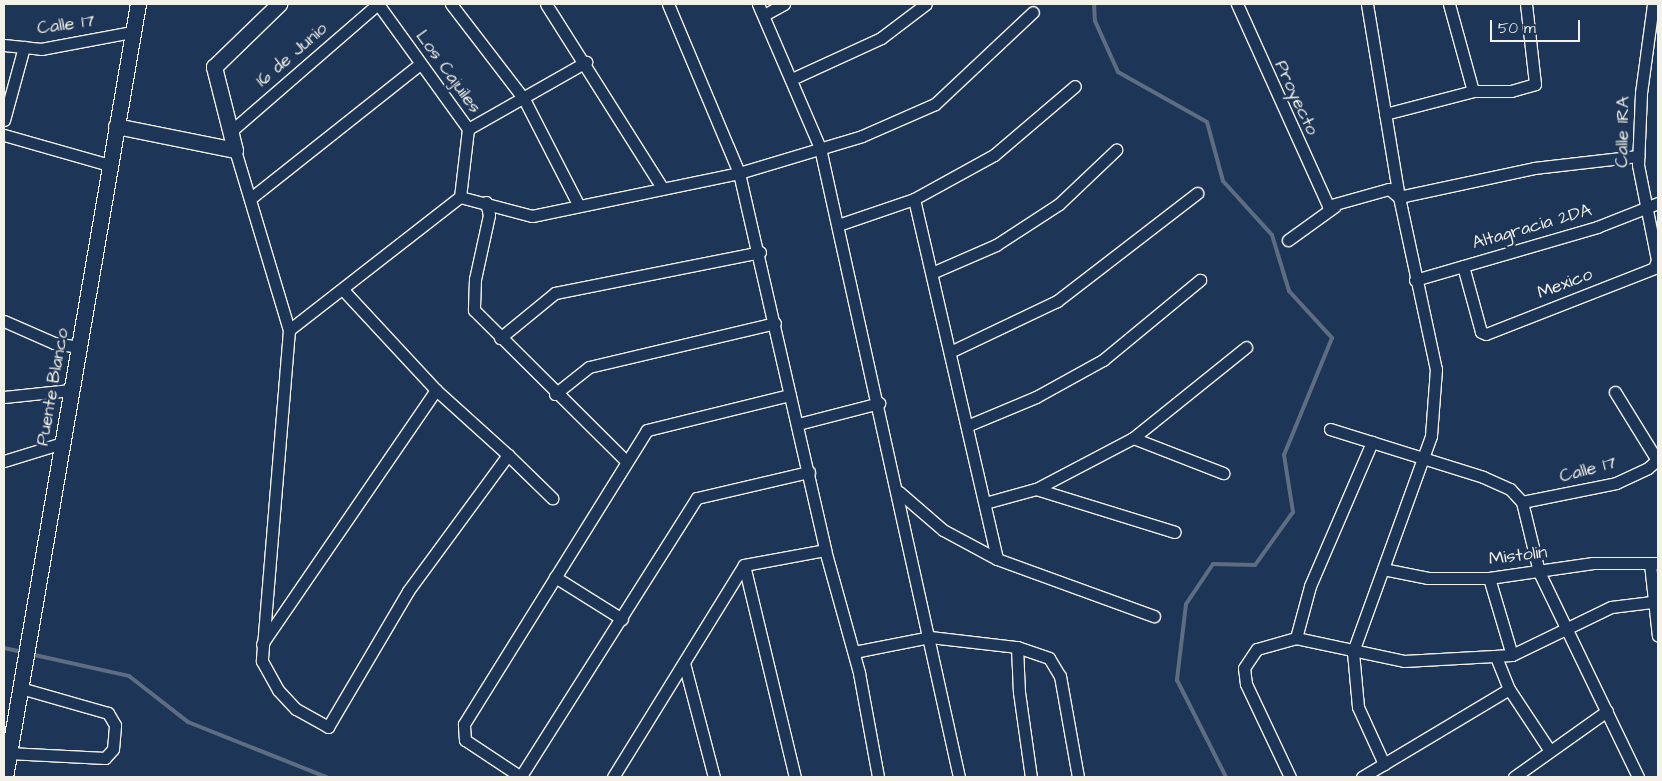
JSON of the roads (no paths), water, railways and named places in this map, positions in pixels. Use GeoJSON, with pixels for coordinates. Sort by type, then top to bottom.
{"type":"FeatureCollection","features":[{"type":"Feature","properties":{"kind":"street","name":"Puente Blanco"},"geometry":{"type":"LineString","coordinates":[[6,777],[7,750],[31,626],[138,4]]}},
{"type":"Feature","properties":{"kind":"street"},"geometry":{"type":"LineString","coordinates":[[279,4],[214,70],[235,150],[251,198],[289,330],[261,645],[262,661],[278,690],[296,710],[328,727],[408,592],[508,455]]}},
{"type":"Feature","properties":{"kind":"street","name":"Los Cajuiles"},"geometry":{"type":"LineString","coordinates":[[378,4],[419,65],[468,130],[460,197]]}},
{"type":"Feature","properties":{"kind":"street","name":"16 de Junio"},"geometry":{"type":"LineString","coordinates":[[230,132],[378,4]]}},
{"type":"Feature","properties":{"kind":"street"},"geometry":{"type":"LineString","coordinates":[[451,4],[524,99],[578,204]]}},
{"type":"Feature","properties":{"kind":"street"},"geometry":{"type":"LineString","coordinates":[[546,4],[586,62],[661,186]]}},
{"type":"Feature","properties":{"kind":"street"},"geometry":{"type":"LineString","coordinates":[[668,4],[739,173],[760,252],[825,550],[854,652],[878,777]]}},
{"type":"Feature","properties":{"kind":"street"},"geometry":{"type":"LineString","coordinates":[[758,4],[794,78],[820,148],[899,492],[960,777]]}},
{"type":"Feature","properties":{"kind":"street"},"geometry":{"type":"LineString","coordinates":[[764,15],[784,4]]}},
{"type":"Feature","properties":{"kind":"street"},"geometry":{"type":"LineString","coordinates":[[794,78],[881,38],[926,4]]}},
{"type":"Feature","properties":{"kind":"street","name":"Proyecto"},"geometry":{"type":"LineString","coordinates":[[1237,4],[1331,207]]}},
{"type":"Feature","properties":{"kind":"street"},"geometry":{"type":"LineString","coordinates":[[1367,4],[1414,280],[1436,368],[1431,436],[1353,652],[1358,708],[1384,764]]}},
{"type":"Feature","properties":{"kind":"street"},"geometry":{"type":"LineString","coordinates":[[1449,4],[1473,90]]}},
{"type":"Feature","properties":{"kind":"street"},"geometry":{"type":"LineString","coordinates":[[1385,114],[1473,90],[1511,91],[1535,84],[1526,4]]}},
{"type":"Feature","properties":{"kind":"street","name":"Calle 1RA"},"geometry":{"type":"LineString","coordinates":[[1654,4],[1653,42],[1638,156],[1645,208],[1657,260]]}},
{"type":"Feature","properties":{"kind":"street"},"geometry":{"type":"LineString","coordinates":[[289,330],[344,291],[460,197],[486,202],[532,216],[661,186],[739,173],[862,136],[935,104],[1033,12]]}},
{"type":"Feature","properties":{"kind":"street","name":"Calle 17"},"geometry":{"type":"LineString","coordinates":[[4,45],[41,49],[132,32]]}},
{"type":"Feature","properties":{"kind":"street"},"geometry":{"type":"LineString","coordinates":[[4,120],[24,47]]}},
{"type":"Feature","properties":{"kind":"street"},"geometry":{"type":"LineString","coordinates":[[468,130],[586,62]]}},
{"type":"Feature","properties":{"kind":"street"},"geometry":{"type":"LineString","coordinates":[[251,198],[419,65]]}},
{"type":"Feature","properties":{"kind":"street"},"geometry":{"type":"LineString","coordinates":[[838,225],[914,199],[994,155],[1075,86]]}},
{"type":"Feature","properties":{"kind":"street"},"geometry":{"type":"LineString","coordinates":[[116,126],[235,150]]}},
{"type":"Feature","properties":{"kind":"street"},"geometry":{"type":"LineString","coordinates":[[4,136],[110,165]]}},
{"type":"Feature","properties":{"kind":"street"},"geometry":{"type":"LineString","coordinates":[[934,272],[996,245],[1059,204],[1116,150]]}},
{"type":"Feature","properties":{"kind":"street"},"geometry":{"type":"LineString","coordinates":[[1399,197],[1534,168],[1638,156]]}},
{"type":"Feature","properties":{"kind":"street"},"geometry":{"type":"LineString","coordinates":[[1288,240],[1331,207],[1389,189],[1399,197]]}},
{"type":"Feature","properties":{"kind":"street"},"geometry":{"type":"LineString","coordinates":[[952,351],[1056,301],[1197,193]]}},
{"type":"Feature","properties":{"kind":"street"},"geometry":{"type":"LineString","coordinates":[[914,199],[934,272],[998,559]]}},
{"type":"Feature","properties":{"kind":"street"},"geometry":{"type":"LineString","coordinates":[[486,202],[489,215],[475,279],[474,310],[555,394],[626,461]]}},
{"type":"Feature","properties":{"kind":"street","name":"Altagracia 2DA"},"geometry":{"type":"LineString","coordinates":[[1414,280],[1658,203]]}},
{"type":"Feature","properties":{"kind":"street"},"geometry":{"type":"LineString","coordinates":[[500,338],[555,293],[760,252]]}},
{"type":"Feature","properties":{"kind":"street","name":"Mexico"},"geometry":{"type":"LineString","coordinates":[[1463,266],[1481,332],[1654,268],[1657,260]]}},
{"type":"Feature","properties":{"kind":"street"},"geometry":{"type":"LineString","coordinates":[[969,426],[1036,397],[1103,360],[1200,280]]}},
{"type":"Feature","properties":{"kind":"street"},"geometry":{"type":"LineString","coordinates":[[344,291],[436,390],[552,498]]}},
{"type":"Feature","properties":{"kind":"street"},"geometry":{"type":"LineString","coordinates":[[4,321],[54,343],[78,347]]}},
{"type":"Feature","properties":{"kind":"street"},"geometry":{"type":"LineString","coordinates":[[555,394],[589,367],[775,323]]}},
{"type":"Feature","properties":{"kind":"street"},"geometry":{"type":"LineString","coordinates":[[984,503],[1036,488],[1133,438],[1246,347]]}},
{"type":"Feature","properties":{"kind":"street"},"geometry":{"type":"LineString","coordinates":[[4,397],[71,390]]}},
{"type":"Feature","properties":{"kind":"street"},"geometry":{"type":"LineString","coordinates":[[261,645],[436,390]]}},
{"type":"Feature","properties":{"kind":"street"},"geometry":{"type":"LineString","coordinates":[[1615,392],[1658,459]]}},
{"type":"Feature","properties":{"kind":"street"},"geometry":{"type":"LineString","coordinates":[[790,396],[647,430],[464,724],[465,740],[521,777],[697,498],[809,472]]}},
{"type":"Feature","properties":{"kind":"street"},"geometry":{"type":"LineString","coordinates":[[798,424],[879,403]]}},
{"type":"Feature","properties":{"kind":"street"},"geometry":{"type":"LineString","coordinates":[[1330,429],[1424,456],[1510,489],[1522,502],[1539,572],[1608,711],[1638,777]]}},
{"type":"Feature","properties":{"kind":"street"},"geometry":{"type":"LineString","coordinates":[[1133,438],[1223,473]]}},
{"type":"Feature","properties":{"kind":"street"},"geometry":{"type":"LineString","coordinates":[[1296,638],[1320,559],[1372,442]]}},
{"type":"Feature","properties":{"kind":"street"},"geometry":{"type":"LineString","coordinates":[[4,461],[62,443]]}},
{"type":"Feature","properties":{"kind":"street","name":"Calle 17"},"geometry":{"type":"LineString","coordinates":[[1522,502],[1616,483],[1658,459]]}},
{"type":"Feature","properties":{"kind":"street"},"geometry":{"type":"LineString","coordinates":[[1036,488],[1175,532]]}},
{"type":"Feature","properties":{"kind":"street"},"geometry":{"type":"LineString","coordinates":[[899,492],[943,530],[998,559],[1154,616]]}},
{"type":"Feature","properties":{"kind":"street"},"geometry":{"type":"LineString","coordinates":[[612,777],[744,565],[825,550]]}},
{"type":"Feature","properties":{"kind":"street","name":"Mistolin"},"geometry":{"type":"LineString","coordinates":[[1383,569],[1428,578],[1489,578],[1593,563],[1654,563]]}},
{"type":"Feature","properties":{"kind":"street"},"geometry":{"type":"LineString","coordinates":[[1654,563],[1652,602],[1658,636]]}},
{"type":"Feature","properties":{"kind":"street"},"geometry":{"type":"LineString","coordinates":[[744,565],[795,777]]}},
{"type":"Feature","properties":{"kind":"street"},"geometry":{"type":"LineString","coordinates":[[555,577],[622,619]]}},
{"type":"Feature","properties":{"kind":"street"},"geometry":{"type":"LineString","coordinates":[[1489,578],[1512,655]]}},
{"type":"Feature","properties":{"kind":"street"},"geometry":{"type":"LineString","coordinates":[[1290,777],[1256,712],[1244,668],[1258,649],[1296,638],[1353,652],[1404,661],[1496,657],[1512,655],[1611,607],[1652,602]]}},
{"type":"Feature","properties":{"kind":"street"},"geometry":{"type":"LineString","coordinates":[[854,652],[930,637],[1017,647],[1043,655],[1056,666],[1078,777]]}},
{"type":"Feature","properties":{"kind":"street"},"geometry":{"type":"LineString","coordinates":[[1017,647],[1019,692],[1031,777]]}},
{"type":"Feature","properties":{"kind":"street"},"geometry":{"type":"LineString","coordinates":[[1496,657],[1509,689],[1550,751]]}},
{"type":"Feature","properties":{"kind":"street"},"geometry":{"type":"LineString","coordinates":[[684,663],[714,777]]}},
{"type":"Feature","properties":{"kind":"street"},"geometry":{"type":"LineString","coordinates":[[7,750],[105,758],[112,749],[115,725],[108,713],[20,688]]}},
{"type":"Feature","properties":{"kind":"street"},"geometry":{"type":"LineString","coordinates":[[1362,777],[1509,689]]}},
{"type":"Feature","properties":{"kind":"street"},"geometry":{"type":"LineString","coordinates":[[1514,777],[1608,711]]}},
{"type":"Feature","properties":{"kind":"waterway"},"geometry":{"type":"LineString","coordinates":[[1094,4],[1095,21],[1118,72],[1207,122],[1223,181],[1272,235],[1289,291],[1332,338],[1284,455],[1293,512],[1255,565],[1213,564],[1186,604],[1177,680],[1226,777]]}},
{"type":"Feature","properties":{"kind":"waterway"},"geometry":{"type":"LineString","coordinates":[[4,648],[23,652]]}},
{"type":"Feature","properties":{"kind":"waterway"},"geometry":{"type":"LineString","coordinates":[[30,654],[129,676],[188,722],[326,777]]}}]}
